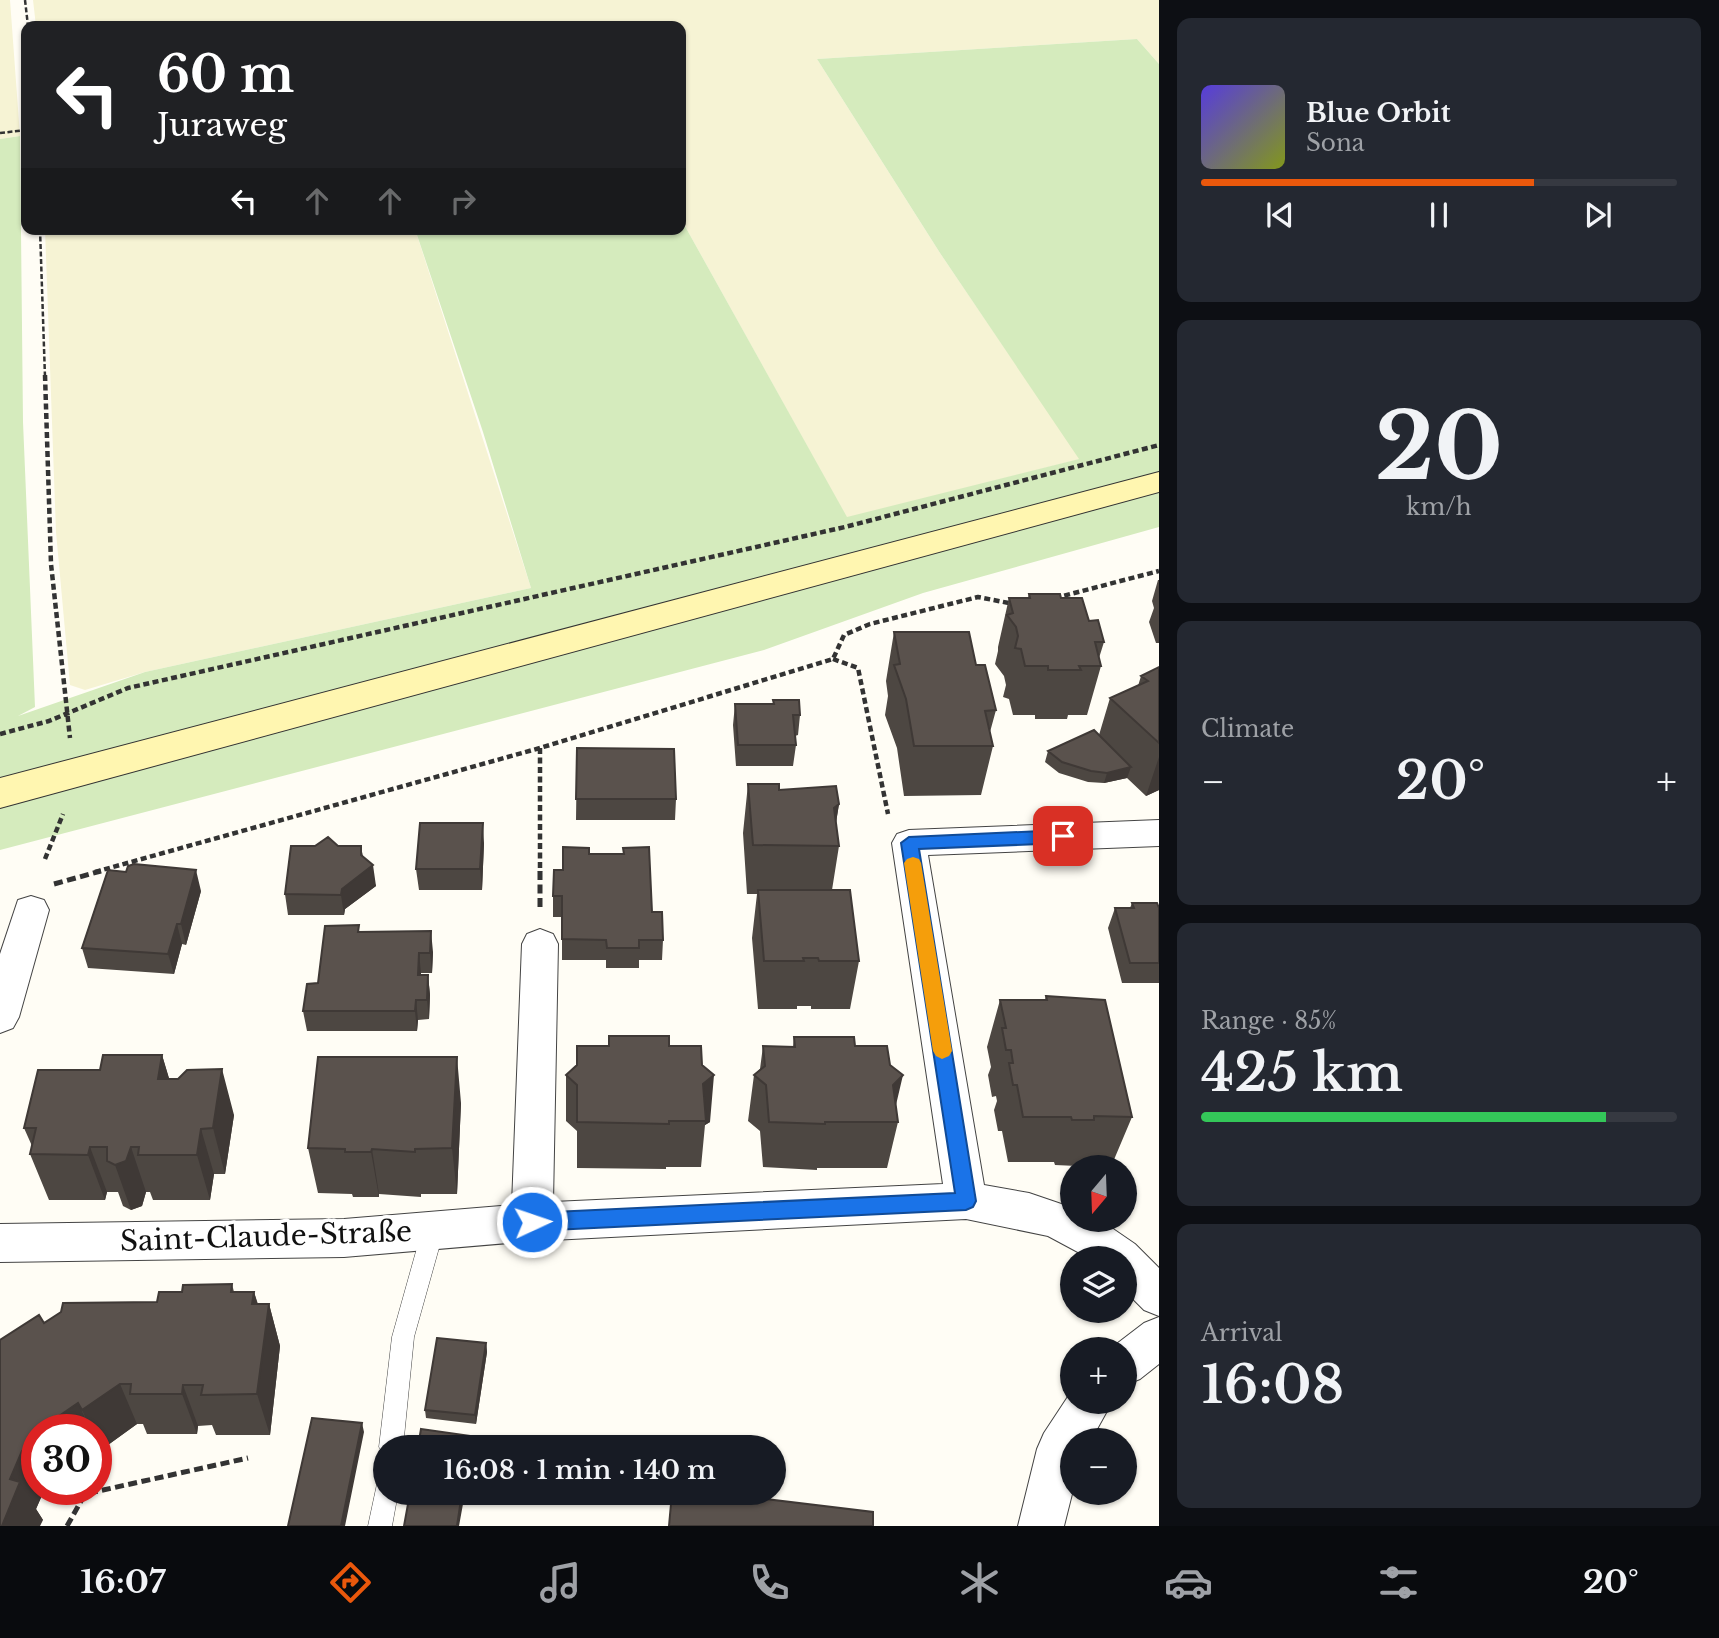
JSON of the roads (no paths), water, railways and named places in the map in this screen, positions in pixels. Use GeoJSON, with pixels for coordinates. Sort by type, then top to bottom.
{"type":"FeatureCollection","features":[{"type":"Feature","properties":{"kind":"main road"},"geometry":{"type":"LineString","coordinates":[[0,793],[1159,482]]}},
{"type":"Feature","properties":{"kind":"street"},"geometry":{"type":"LineString","coordinates":[[966,1201],[909,843],[1159,832]]}},
{"type":"Feature","properties":{"kind":"street"},"geometry":{"type":"LineString","coordinates":[[0,1017],[40,898]]}},
{"type":"Feature","properties":{"kind":"street"},"geometry":{"type":"LineString","coordinates":[[532,1222],[540,944]]}},
{"type":"Feature","properties":{"kind":"street","name":"Saint-Claude-Straße"},"geometry":{"type":"LineString","coordinates":[[0,1243],[344,1238],[532,1222],[966,1201],[1027,1210],[1066,1222],[1106,1246]]}},
{"type":"Feature","properties":{"kind":"street"},"geometry":{"type":"LineString","coordinates":[[1137,1275],[1159,1296]]}},
{"type":"Feature","properties":{"kind":"street"},"geometry":{"type":"LineString","coordinates":[[1137,1354],[1159,1337]]}},
{"type":"Feature","properties":{"kind":"street"},"geometry":{"type":"LineString","coordinates":[[1041,1526],[1060,1448],[1082,1414]]}},
{"type":"Feature","properties":{"kind":"lane"},"geometry":{"type":"LineString","coordinates":[[392,1435],[403,1337],[433,1230]]}},
{"type":"Feature","properties":{"kind":"lane"},"geometry":{"type":"LineString","coordinates":[[380,1526],[384,1505]]}}]}
